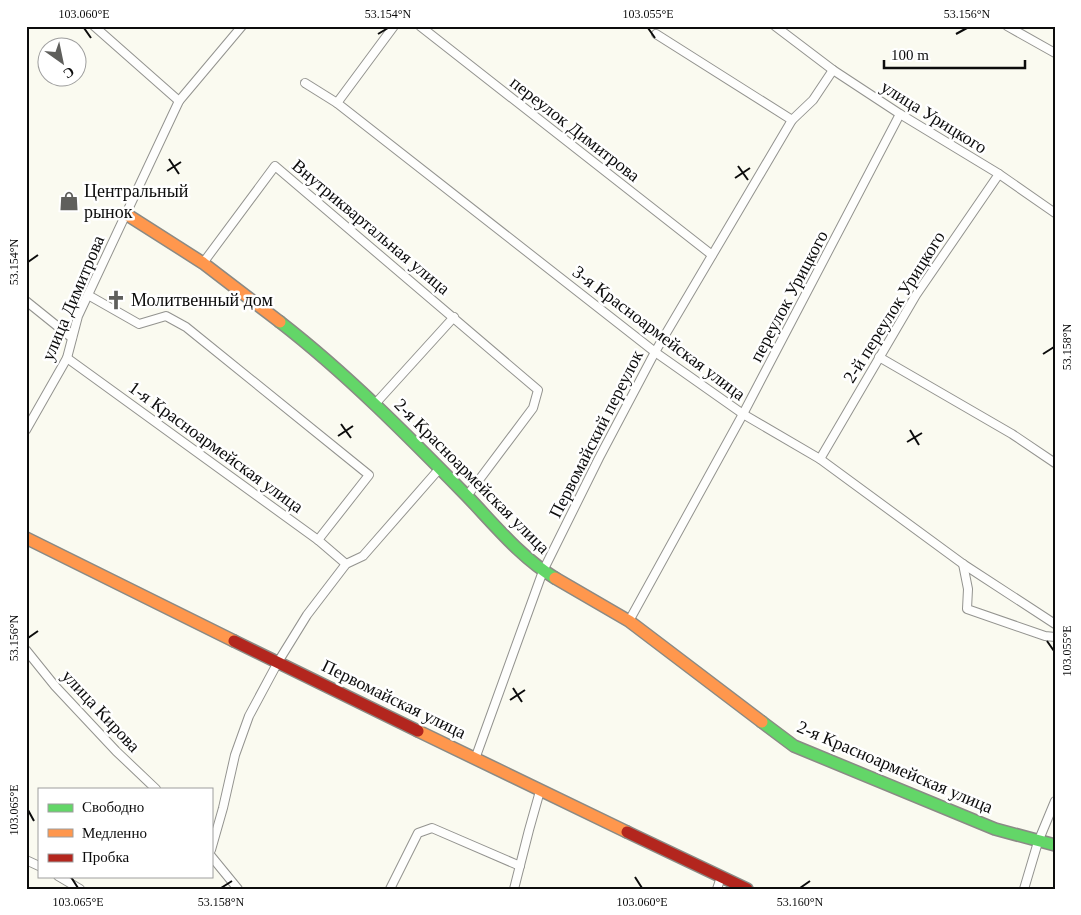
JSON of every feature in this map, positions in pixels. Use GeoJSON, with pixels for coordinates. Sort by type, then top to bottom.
{"type":"FeatureCollection","features":[{"type":"Feature","properties":{"kind":"street"},"geometry":{"type":"LineString","coordinates":[[94,26],[179,101]]}},
{"type":"Feature","properties":{"kind":"street","name":"улица Димитрова"},"geometry":{"type":"LineString","coordinates":[[26,430],[67,358],[78,316],[179,101],[242,26]]}},
{"type":"Feature","properties":{"kind":"street"},"geometry":{"type":"LineString","coordinates":[[337,102],[394,26]]}},
{"type":"Feature","properties":{"kind":"street","name":"переулок Димитрова"},"geometry":{"type":"LineString","coordinates":[[420,26],[712,255]]}},
{"type":"Feature","properties":{"kind":"street","name":"улица Урицкого"},"geometry":{"type":"LineString","coordinates":[[775,26],[833,70],[900,114],[999,174],[1052,211]]}},
{"type":"Feature","properties":{"kind":"street"},"geometry":{"type":"LineString","coordinates":[[1007,26],[1055,53]]}},
{"type":"Feature","properties":{"kind":"street"},"geometry":{"type":"LineString","coordinates":[[656,34],[792,120]]}},
{"type":"Feature","properties":{"kind":"street","name":"Первомайский переулок"},"geometry":{"type":"LineString","coordinates":[[475,759],[543,571],[599,458],[655,352],[792,120],[813,100],[833,70]]}},
{"type":"Feature","properties":{"kind":"street","name":"3-я Красноармейская улица"},"geometry":{"type":"LineString","coordinates":[[305,83],[337,102],[655,352],[743,414],[820,459],[963,564],[1055,624]]}},
{"type":"Feature","properties":{"kind":"street","name":"переулок Урицкого"},"geometry":{"type":"LineString","coordinates":[[629,621],[743,414],[900,114]]}},
{"type":"Feature","properties":{"kind":"street","name":"Внутриквартальная улица"},"geometry":{"type":"LineString","coordinates":[[203,263],[275,166],[538,390],[533,408],[467,496]]}},
{"type":"Feature","properties":{"kind":"street","name":"2-й переулок Урицкого"},"geometry":{"type":"LineString","coordinates":[[820,459],[916,295],[999,174]]}},
{"type":"Feature","properties":{"kind":"street"},"geometry":{"type":"LineString","coordinates":[[1052,211],[1055,201]]}},
{"type":"Feature","properties":{"kind":"street","name":"2-я Красноармейская улица"},"geometry":{"type":"LineString","coordinates":[[126,214],[203,263],[319,352],[440,468],[510,542],[543,571],[629,621],[794,746],[995,829],[1055,845]]}},
{"type":"Feature","properties":{"kind":"street"},"geometry":{"type":"LineString","coordinates":[[88,295],[139,324],[166,316],[186,327],[369,475],[318,540]]}},
{"type":"Feature","properties":{"kind":"street"},"geometry":{"type":"LineString","coordinates":[[26,301],[72,338]]}},
{"type":"Feature","properties":{"kind":"street"},"geometry":{"type":"LineString","coordinates":[[375,404],[454,317]]}},
{"type":"Feature","properties":{"kind":"street"},"geometry":{"type":"LineString","coordinates":[[879,357],[1012,434],[1055,463]]}},
{"type":"Feature","properties":{"kind":"street","name":"1-я Красноармейская улица"},"geometry":{"type":"LineString","coordinates":[[67,358],[318,540],[346,564]]}},
{"type":"Feature","properties":{"kind":"street"},"geometry":{"type":"LineString","coordinates":[[212,846],[235,756],[249,716],[278,662],[308,615],[346,564],[363,556],[440,468]]}},
{"type":"Feature","properties":{"kind":"street","name":"Первомайская улица"},"geometry":{"type":"LineString","coordinates":[[26,538],[540,791],[747,889]]}},
{"type":"Feature","properties":{"kind":"street"},"geometry":{"type":"LineString","coordinates":[[963,564],[968,589],[967,609],[1045,636],[1055,637]]}},
{"type":"Feature","properties":{"kind":"street","name":"улица Кирова"},"geometry":{"type":"LineString","coordinates":[[26,650],[68,700],[116,751],[155,788]]}},
{"type":"Feature","properties":{"kind":"street"},"geometry":{"type":"LineString","coordinates":[[514,889],[540,791]]}},
{"type":"Feature","properties":{"kind":"street"},"geometry":{"type":"LineString","coordinates":[[1024,889],[1038,842],[1055,801]]}},
{"type":"Feature","properties":{"kind":"street"},"geometry":{"type":"LineString","coordinates":[[390,889],[418,833],[432,828],[520,866]]}},
{"type":"Feature","properties":{"kind":"street"},"geometry":{"type":"LineString","coordinates":[[212,857],[238,889]]}},
{"type":"Feature","properties":{"kind":"street"},"geometry":{"type":"LineString","coordinates":[[26,860],[38,866]]}},
{"type":"Feature","properties":{"kind":"street"},"geometry":{"type":"LineString","coordinates":[[717,889],[721,877]]}},
{"type":"Feature","properties":{"kind":"street"},"geometry":{"type":"LineString","coordinates":[[61,878],[80,889]]}},
{"type":"Feature","properties":{"kind":"traffic: fast"},"geometry":{"type":"LineString","coordinates":[[280,322],[353,384],[519,550],[542,570],[555,578]]}},
{"type":"Feature","properties":{"kind":"traffic: fast"},"geometry":{"type":"LineString","coordinates":[[762,722],[794,746],[995,829],[1055,845]]}},
{"type":"Feature","properties":{"kind":"traffic: slow"},"geometry":{"type":"LineString","coordinates":[[126,214],[203,263],[280,322]]}},
{"type":"Feature","properties":{"kind":"traffic: slow"},"geometry":{"type":"LineString","coordinates":[[26,538],[234,641]]}},
{"type":"Feature","properties":{"kind":"traffic: slow"},"geometry":{"type":"LineString","coordinates":[[555,578],[629,621],[762,722]]}},
{"type":"Feature","properties":{"kind":"traffic: slow"},"geometry":{"type":"LineString","coordinates":[[418,731],[627,832]]}},
{"type":"Feature","properties":{"kind":"traffic: jam"},"geometry":{"type":"LineString","coordinates":[[234,641],[418,731]]}},
{"type":"Feature","properties":{"kind":"traffic: jam"},"geometry":{"type":"LineString","coordinates":[[627,832],[747,889]]}},
{"type":"Feature","properties":{"kind":"place","name":"Центральный рынок"},"geometry":{"type":"Point","coordinates":[69,201]}},
{"type":"Feature","properties":{"kind":"place","name":"Молитвенный дом"},"geometry":{"type":"Point","coordinates":[116,300]}}]}
